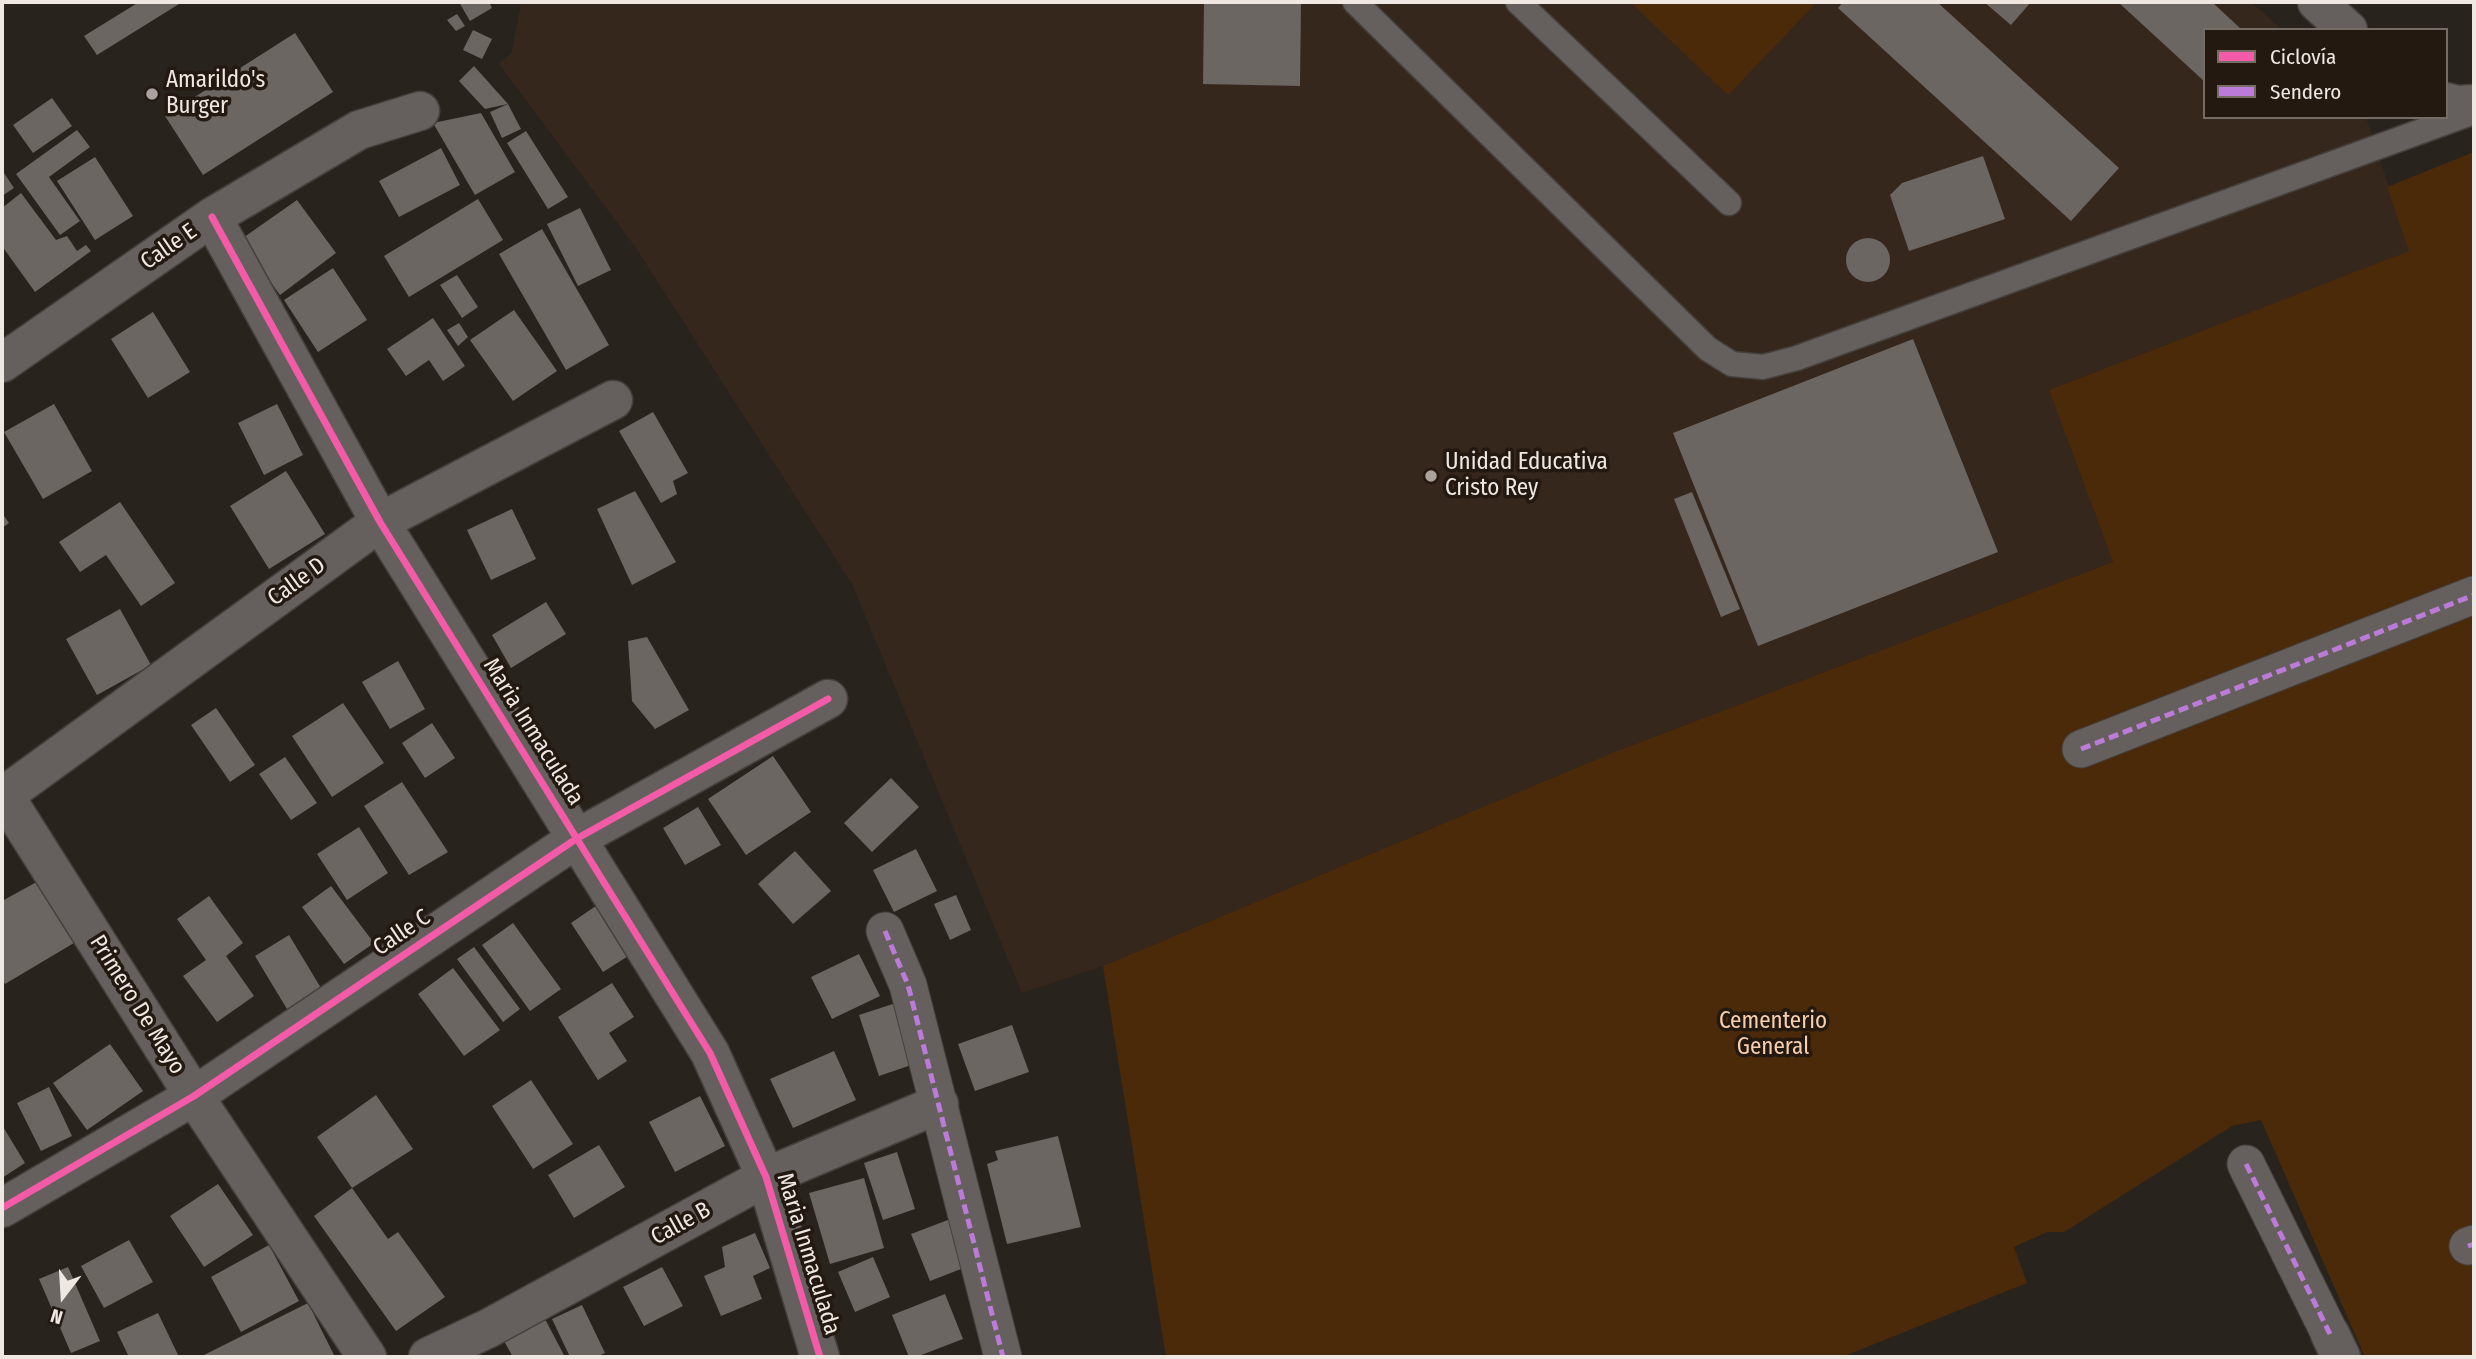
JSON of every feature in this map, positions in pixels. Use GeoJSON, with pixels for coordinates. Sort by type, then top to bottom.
{"type":"FeatureCollection","features":[{"type":"Feature","properties":{"kind":"street"},"geometry":{"type":"LineString","coordinates":[[2317,2],[2346,28]]}},
{"type":"Feature","properties":{"kind":"street"},"geometry":{"type":"LineString","coordinates":[[2448,103],[2474,104]]}},
{"type":"Feature","properties":{"kind":"street","name":"Calle E"},"geometry":{"type":"LineString","coordinates":[[2,363],[212,217],[359,130],[419,111]]}},
{"type":"Feature","properties":{"kind":"street","name":"Maria Inmaculada"},"geometry":{"type":"LineString","coordinates":[[212,217],[380,522],[710,1053],[766,1177],[820,1357]]}},
{"type":"Feature","properties":{"kind":"street","name":"Calle D"},"geometry":{"type":"LineString","coordinates":[[3,795],[380,522],[613,400]]}},
{"type":"Feature","properties":{"kind":"street"},"geometry":{"type":"LineString","coordinates":[[2081,749],[2474,595]]}},
{"type":"Feature","properties":{"kind":"street","name":"Calle C"},"geometry":{"type":"LineString","coordinates":[[2,1209],[194,1096],[576,839],[828,699]]}},
{"type":"Feature","properties":{"kind":"street","name":"Primero De Mayo"},"geometry":{"type":"LineString","coordinates":[[3,795],[194,1096],[367,1357]]}},
{"type":"Feature","properties":{"kind":"street"},"geometry":{"type":"LineString","coordinates":[[885,931],[908,985],[1003,1357]]}},
{"type":"Feature","properties":{"kind":"street","name":"Calle B"},"geometry":{"type":"LineString","coordinates":[[428,1357],[495,1343],[766,1177],[939,1104]]}},
{"type":"Feature","properties":{"kind":"street"},"geometry":{"type":"LineString","coordinates":[[2246,1164],[2336,1346]]}},
{"type":"Feature","properties":{"kind":"lane"},"geometry":{"type":"LineString","coordinates":[[1355,2],[1708,349],[1731,364],[1763,367],[1797,358],[2474,111]]}},
{"type":"Feature","properties":{"kind":"lane"},"geometry":{"type":"LineString","coordinates":[[1518,2],[1729,203]]}},
{"type":"Feature","properties":{"kind":"shaded area","name":"Unidad Educativa Cristo Rey"},"geometry":{"type":"Polygon","coordinates":[[[521,2],[2251,2],[2281,28],[2203,28],[2203,119],[2367,119],[2410,251],[2049,390],[2113,562],[1612,753],[1103,966],[1022,993],[852,584],[636,248],[499,64],[512,52],[521,2]]]}},
{"type":"Feature","properties":{"kind":"green space"},"geometry":{"type":"Polygon","coordinates":[[[1630,2],[1817,2],[1728,95],[1630,2]]]}},
{"type":"Feature","properties":{"kind":"green space","name":"Cementerio General"},"geometry":{"type":"Polygon","coordinates":[[[2474,152],[2474,1357],[2365,1357],[2261,1120],[2232,1126],[2064,1232],[2047,1232],[2014,1247],[2027,1283],[1842,1357],[1166,1357],[1103,966],[1612,753],[2113,562],[2049,390],[2409,251],[2387,187],[2474,152]]]}},
{"type":"Feature","properties":{"kind":"building"},"geometry":{"type":"Polygon","coordinates":[[[139,2],[179,4],[97,55],[84,36],[139,2]]]}},
{"type":"Feature","properties":{"kind":"building"},"geometry":{"type":"Polygon","coordinates":[[[459,2],[489,2],[492,8],[470,21],[459,2]]]}},
{"type":"Feature","properties":{"kind":"building"},"geometry":{"type":"Polygon","coordinates":[[[1204,2],[1301,2],[1300,86],[1203,84],[1204,2]]]}},
{"type":"Feature","properties":{"kind":"building"},"geometry":{"type":"Polygon","coordinates":[[[1843,2],[1937,2],[2119,168],[2071,221],[1838,8],[1843,2]]]}},
{"type":"Feature","properties":{"kind":"building"},"geometry":{"type":"Polygon","coordinates":[[[1984,2],[2031,2],[2011,25],[1984,2]]]}},
{"type":"Feature","properties":{"kind":"building"},"geometry":{"type":"Polygon","coordinates":[[[2118,2],[2212,2],[2240,28],[2203,28],[2203,80],[2118,2]]]}},
{"type":"Feature","properties":{"kind":"building"},"geometry":{"type":"Polygon","coordinates":[[[457,14],[465,26],[456,31],[447,20],[457,14]]]}},
{"type":"Feature","properties":{"kind":"building"},"geometry":{"type":"Polygon","coordinates":[[[473,30],[492,39],[482,59],[463,50],[473,30]]]}},
{"type":"Feature","properties":{"kind":"building"},"geometry":{"type":"Polygon","coordinates":[[[295,33],[333,92],[203,175],[165,116],[295,33]]]}},
{"type":"Feature","properties":{"kind":"building"},"geometry":{"type":"Polygon","coordinates":[[[474,66],[508,104],[485,109],[459,81],[474,66]]]}},
{"type":"Feature","properties":{"kind":"building"},"geometry":{"type":"Polygon","coordinates":[[[52,98],[72,126],[33,153],[13,125],[52,98]]]}},
{"type":"Feature","properties":{"kind":"building"},"geometry":{"type":"Polygon","coordinates":[[[508,104],[521,129],[502,138],[490,112],[508,104]]]}},
{"type":"Feature","properties":{"kind":"building"},"geometry":{"type":"Polygon","coordinates":[[[481,113],[515,172],[475,195],[433,123],[481,113]]]}},
{"type":"Feature","properties":{"kind":"building"},"geometry":{"type":"Polygon","coordinates":[[[77,130],[90,147],[49,177],[80,221],[60,235],[16,174],[77,130]]]}},
{"type":"Feature","properties":{"kind":"building"},"geometry":{"type":"Polygon","coordinates":[[[526,131],[568,197],[548,209],[507,143],[526,131]]]}},
{"type":"Feature","properties":{"kind":"building"},"geometry":{"type":"Polygon","coordinates":[[[441,148],[460,185],[399,217],[379,181],[441,148]]]}},
{"type":"Feature","properties":{"kind":"building"},"geometry":{"type":"Polygon","coordinates":[[[1983,156],[2005,219],[1909,251],[1890,195],[1902,183],[1983,156]]]}},
{"type":"Feature","properties":{"kind":"building"},"geometry":{"type":"Polygon","coordinates":[[[95,157],[133,216],[95,240],[57,181],[95,157]]]}},
{"type":"Feature","properties":{"kind":"building"},"geometry":{"type":"Polygon","coordinates":[[[2,170],[14,188],[2,196],[2,170]]]}},
{"type":"Feature","properties":{"kind":"building"},"geometry":{"type":"Polygon","coordinates":[[[21,193],[56,240],[67,236],[77,251],[86,245],[91,251],[35,292],[2,246],[2,208],[21,193]]]}},
{"type":"Feature","properties":{"kind":"building"},"geometry":{"type":"Polygon","coordinates":[[[478,199],[503,240],[409,297],[384,256],[478,199]]]}},
{"type":"Feature","properties":{"kind":"building"},"geometry":{"type":"Polygon","coordinates":[[[297,200],[336,253],[280,295],[240,240],[297,200]]]}},
{"type":"Feature","properties":{"kind":"building"},"geometry":{"type":"Polygon","coordinates":[[[580,208],[611,270],[578,286],[547,224],[580,208]]]}},
{"type":"Feature","properties":{"kind":"building"},"geometry":{"type":"Polygon","coordinates":[[[542,229],[609,345],[566,370],[499,254],[542,229]]]}},
{"type":"Feature","properties":{"kind":"building"},"geometry":{"type":"Polygon","coordinates":[[[1868,238],[1884,244],[1890,260],[1884,276],[1868,282],[1852,276],[1846,260],[1852,244],[1868,238]]]}},
{"type":"Feature","properties":{"kind":"building"},"geometry":{"type":"Polygon","coordinates":[[[333,268],[367,320],[318,352],[284,300],[333,268]]]}},
{"type":"Feature","properties":{"kind":"building"},"geometry":{"type":"Polygon","coordinates":[[[457,275],[478,307],[462,318],[440,285],[457,275]]]}},
{"type":"Feature","properties":{"kind":"building"},"geometry":{"type":"Polygon","coordinates":[[[514,310],[557,371],[513,401],[470,340],[514,310]]]}},
{"type":"Feature","properties":{"kind":"building"},"geometry":{"type":"Polygon","coordinates":[[[153,312],[190,372],[148,398],[111,339],[153,312]]]}},
{"type":"Feature","properties":{"kind":"building"},"geometry":{"type":"Polygon","coordinates":[[[433,318],[465,366],[443,381],[429,360],[406,376],[387,349],[433,318]]]}},
{"type":"Feature","properties":{"kind":"building"},"geometry":{"type":"Polygon","coordinates":[[[459,323],[468,337],[458,346],[447,330],[459,323]]]}},
{"type":"Feature","properties":{"kind":"building"},"geometry":{"type":"Polygon","coordinates":[[[1913,339],[1998,552],[1758,646],[1673,433],[1913,339]]]}},
{"type":"Feature","properties":{"kind":"building"},"geometry":{"type":"Polygon","coordinates":[[[54,404],[92,471],[43,499],[4,432],[54,404]]]}},
{"type":"Feature","properties":{"kind":"building"},"geometry":{"type":"Polygon","coordinates":[[[277,404],[303,455],[264,475],[238,423],[277,404]]]}},
{"type":"Feature","properties":{"kind":"building"},"geometry":{"type":"Polygon","coordinates":[[[653,412],[688,473],[673,481],[677,494],[661,503],[619,431],[653,412]]]}},
{"type":"Feature","properties":{"kind":"building"},"geometry":{"type":"Polygon","coordinates":[[[286,471],[325,534],[269,569],[230,506],[286,471]]]}},
{"type":"Feature","properties":{"kind":"building"},"geometry":{"type":"Polygon","coordinates":[[[635,491],[676,562],[632,585],[597,509],[635,491]]]}},
{"type":"Feature","properties":{"kind":"building"},"geometry":{"type":"Polygon","coordinates":[[[1692,492],[1740,609],[1721,617],[1674,499],[1692,492]]]}},
{"type":"Feature","properties":{"kind":"building"},"geometry":{"type":"Polygon","coordinates":[[[120,502],[175,583],[141,606],[106,555],[80,572],[59,542],[120,502]]]}},
{"type":"Feature","properties":{"kind":"building"},"geometry":{"type":"Polygon","coordinates":[[[512,509],[536,559],[491,580],[467,530],[512,509]]]}},
{"type":"Feature","properties":{"kind":"building"},"geometry":{"type":"Polygon","coordinates":[[[2,513],[9,523],[2,528],[2,513]]]}},
{"type":"Feature","properties":{"kind":"building"},"geometry":{"type":"Polygon","coordinates":[[[546,602],[566,634],[511,668],[492,635],[546,602]]]}},
{"type":"Feature","properties":{"kind":"building"},"geometry":{"type":"Polygon","coordinates":[[[120,609],[151,665],[97,695],[66,639],[120,609]]]}},
{"type":"Feature","properties":{"kind":"building"},"geometry":{"type":"Polygon","coordinates":[[[647,637],[689,710],[655,729],[632,701],[628,641],[647,637]]]}},
{"type":"Feature","properties":{"kind":"building"},"geometry":{"type":"Polygon","coordinates":[[[398,661],[425,709],[390,729],[362,682],[398,661]]]}},
{"type":"Feature","properties":{"kind":"building"},"geometry":{"type":"Polygon","coordinates":[[[343,703],[384,763],[332,797],[292,736],[343,703]]]}},
{"type":"Feature","properties":{"kind":"building"},"geometry":{"type":"Polygon","coordinates":[[[216,708],[255,765],[230,782],[191,725],[216,708]]]}},
{"type":"Feature","properties":{"kind":"building"},"geometry":{"type":"Polygon","coordinates":[[[432,723],[455,758],[425,778],[402,743],[432,723]]]}},
{"type":"Feature","properties":{"kind":"building"},"geometry":{"type":"Polygon","coordinates":[[[773,756],[811,812],[746,855],[708,799],[773,756]]]}},
{"type":"Feature","properties":{"kind":"building"},"geometry":{"type":"Polygon","coordinates":[[[285,757],[317,803],[291,820],[259,774],[285,757]]]}},
{"type":"Feature","properties":{"kind":"building"},"geometry":{"type":"Polygon","coordinates":[[[891,778],[919,807],[872,852],[844,823],[891,778]]]}},
{"type":"Feature","properties":{"kind":"building"},"geometry":{"type":"Polygon","coordinates":[[[402,782],[448,852],[409,875],[364,806],[402,782]]]}},
{"type":"Feature","properties":{"kind":"building"},"geometry":{"type":"Polygon","coordinates":[[[698,807],[721,845],[685,865],[663,828],[698,807]]]}},
{"type":"Feature","properties":{"kind":"building"},"geometry":{"type":"Polygon","coordinates":[[[359,827],[388,873],[347,900],[317,854],[359,827]]]}},
{"type":"Feature","properties":{"kind":"building"},"geometry":{"type":"Polygon","coordinates":[[[916,849],[937,891],[894,912],[873,870],[916,849]]]}},
{"type":"Feature","properties":{"kind":"building"},"geometry":{"type":"Polygon","coordinates":[[[795,851],[831,891],[793,924],[758,884],[795,851]]]}},
{"type":"Feature","properties":{"kind":"building"},"geometry":{"type":"Polygon","coordinates":[[[42,879],[79,940],[5,984],[2,979],[2,901],[42,879]]]}},
{"type":"Feature","properties":{"kind":"building"},"geometry":{"type":"Polygon","coordinates":[[[331,886],[374,943],[344,964],[302,907],[331,886]]]}},
{"type":"Feature","properties":{"kind":"building"},"geometry":{"type":"Polygon","coordinates":[[[956,895],[971,930],[950,940],[934,904],[956,895]]]}},
{"type":"Feature","properties":{"kind":"building"},"geometry":{"type":"Polygon","coordinates":[[[209,896],[243,943],[226,956],[254,996],[217,1022],[183,976],[206,960],[177,919],[209,896]]]}},
{"type":"Feature","properties":{"kind":"building"},"geometry":{"type":"Polygon","coordinates":[[[600,903],[633,953],[603,972],[571,923],[600,903]]]}},
{"type":"Feature","properties":{"kind":"building"},"geometry":{"type":"Polygon","coordinates":[[[513,923],[561,989],[530,1011],[482,945],[513,923]]]}},
{"type":"Feature","properties":{"kind":"building"},"geometry":{"type":"Polygon","coordinates":[[[289,935],[327,998],[293,1019],[255,956],[289,935]]]}},
{"type":"Feature","properties":{"kind":"building"},"geometry":{"type":"Polygon","coordinates":[[[474,947],[520,1009],[503,1022],[457,959],[474,947]]]}},
{"type":"Feature","properties":{"kind":"building"},"geometry":{"type":"Polygon","coordinates":[[[859,954],[880,996],[832,1019],[811,977],[859,954]]]}},
{"type":"Feature","properties":{"kind":"building"},"geometry":{"type":"Polygon","coordinates":[[[453,968],[500,1030],[464,1056],[418,994],[453,968]]]}},
{"type":"Feature","properties":{"kind":"building"},"geometry":{"type":"Polygon","coordinates":[[[612,983],[634,1017],[609,1033],[627,1061],[598,1080],[558,1017],[612,983]]]}},
{"type":"Feature","properties":{"kind":"building"},"geometry":{"type":"Polygon","coordinates":[[[899,1002],[920,1062],[879,1076],[859,1015],[899,1002]]]}},
{"type":"Feature","properties":{"kind":"building"},"geometry":{"type":"Polygon","coordinates":[[[1012,1025],[1029,1072],[975,1091],[958,1044],[1012,1025]]]}},
{"type":"Feature","properties":{"kind":"building"},"geometry":{"type":"Polygon","coordinates":[[[110,1044],[143,1091],[87,1130],[53,1083],[110,1044]]]}},
{"type":"Feature","properties":{"kind":"building"},"geometry":{"type":"Polygon","coordinates":[[[834,1051],[856,1100],[793,1128],[770,1079],[834,1051]]]}},
{"type":"Feature","properties":{"kind":"building"},"geometry":{"type":"Polygon","coordinates":[[[531,1080],[573,1144],[533,1169],[492,1106],[531,1080]]]}},
{"type":"Feature","properties":{"kind":"building"},"geometry":{"type":"Polygon","coordinates":[[[49,1087],[72,1136],[41,1151],[17,1103],[49,1087]]]}},
{"type":"Feature","properties":{"kind":"building"},"geometry":{"type":"Polygon","coordinates":[[[376,1095],[413,1149],[352,1188],[317,1137],[376,1095]]]}},
{"type":"Feature","properties":{"kind":"building"},"geometry":{"type":"Polygon","coordinates":[[[700,1096],[725,1146],[675,1172],[649,1122],[700,1096]]]}},
{"type":"Feature","properties":{"kind":"building"},"geometry":{"type":"Polygon","coordinates":[[[2,1125],[25,1163],[2,1178],[2,1125]]]}},
{"type":"Feature","properties":{"kind":"building"},"geometry":{"type":"Polygon","coordinates":[[[1058,1136],[1081,1227],[1007,1244],[987,1164],[998,1160],[995,1151],[1058,1136]]]}},
{"type":"Feature","properties":{"kind":"building"},"geometry":{"type":"Polygon","coordinates":[[[599,1145],[625,1187],[574,1218],[548,1175],[599,1145]]]}},
{"type":"Feature","properties":{"kind":"building"},"geometry":{"type":"Polygon","coordinates":[[[897,1152],[915,1209],[883,1220],[864,1163],[897,1152]]]}},
{"type":"Feature","properties":{"kind":"building"},"geometry":{"type":"Polygon","coordinates":[[[864,1178],[884,1248],[830,1264],[809,1193],[864,1178]]]}},
{"type":"Feature","properties":{"kind":"building"},"geometry":{"type":"Polygon","coordinates":[[[218,1184],[253,1235],[204,1267],[170,1216],[218,1184]]]}},
{"type":"Feature","properties":{"kind":"building"},"geometry":{"type":"Polygon","coordinates":[[[352,1188],[388,1239],[398,1232],[445,1297],[396,1331],[314,1216],[352,1188]]]}},
{"type":"Feature","properties":{"kind":"building"},"geometry":{"type":"Polygon","coordinates":[[[961,1215],[979,1262],[930,1281],[911,1234],[961,1215]]]}},
{"type":"Feature","properties":{"kind":"building"},"geometry":{"type":"Polygon","coordinates":[[[755,1233],[770,1268],[753,1276],[762,1299],[721,1316],[704,1276],[725,1267],[722,1247],[755,1233]]]}},
{"type":"Feature","properties":{"kind":"building"},"geometry":{"type":"Polygon","coordinates":[[[129,1240],[153,1282],[104,1308],[81,1266],[129,1240]]]}},
{"type":"Feature","properties":{"kind":"building"},"geometry":{"type":"Polygon","coordinates":[[[269,1245],[299,1301],[241,1332],[211,1277],[269,1245]]]}},
{"type":"Feature","properties":{"kind":"building"},"geometry":{"type":"Polygon","coordinates":[[[873,1257],[890,1297],[855,1312],[838,1272],[873,1257]]]}},
{"type":"Feature","properties":{"kind":"building"},"geometry":{"type":"Polygon","coordinates":[[[68,1267],[100,1341],[71,1353],[39,1279],[68,1267]]]}},
{"type":"Feature","properties":{"kind":"building"},"geometry":{"type":"Polygon","coordinates":[[[662,1267],[683,1306],[644,1326],[623,1287],[662,1267]]]}},
{"type":"Feature","properties":{"kind":"building"},"geometry":{"type":"Polygon","coordinates":[[[945,1294],[963,1339],[916,1357],[909,1357],[892,1315],[945,1294]]]}},
{"type":"Feature","properties":{"kind":"building"},"geometry":{"type":"Polygon","coordinates":[[[308,1303],[335,1357],[200,1357],[308,1303]]]}},
{"type":"Feature","properties":{"kind":"building"},"geometry":{"type":"Polygon","coordinates":[[[582,1305],[605,1353],[596,1357],[570,1357],[552,1319],[582,1305]]]}},
{"type":"Feature","properties":{"kind":"building"},"geometry":{"type":"Polygon","coordinates":[[[158,1313],[179,1357],[129,1357],[117,1332],[158,1313]]]}},
{"type":"Feature","properties":{"kind":"building"},"geometry":{"type":"Polygon","coordinates":[[[545,1319],[565,1357],[513,1357],[504,1341],[545,1319]]]}},
{"type":"Feature","properties":{"kind":"marked path"},"geometry":{"type":"LineString","coordinates":[[2081,749],[2474,595]]}},
{"type":"Feature","properties":{"kind":"marked path"},"geometry":{"type":"LineString","coordinates":[[885,931],[908,985],[1003,1357]]}},
{"type":"Feature","properties":{"kind":"marked path"},"geometry":{"type":"LineString","coordinates":[[2246,1164],[2330,1334]]}},
{"type":"Feature","properties":{"kind":"marked path"},"geometry":{"type":"LineString","coordinates":[[2468,1246],[2474,1244]]}},
{"type":"Feature","properties":{"kind":"cycle path"},"geometry":{"type":"LineString","coordinates":[[212,217],[380,522],[710,1053],[766,1177],[820,1357]]}},
{"type":"Feature","properties":{"kind":"cycle path"},"geometry":{"type":"LineString","coordinates":[[2,1208],[194,1096],[576,839],[828,699]]}},
{"type":"Feature","properties":{"kind":"place","name":"Amarildo's Burger"},"geometry":{"type":"Point","coordinates":[152,94]}},
{"type":"Feature","properties":{"kind":"place","name":"Unidad Educativa Cristo Rey"},"geometry":{"type":"Point","coordinates":[1431,476]}}]}
